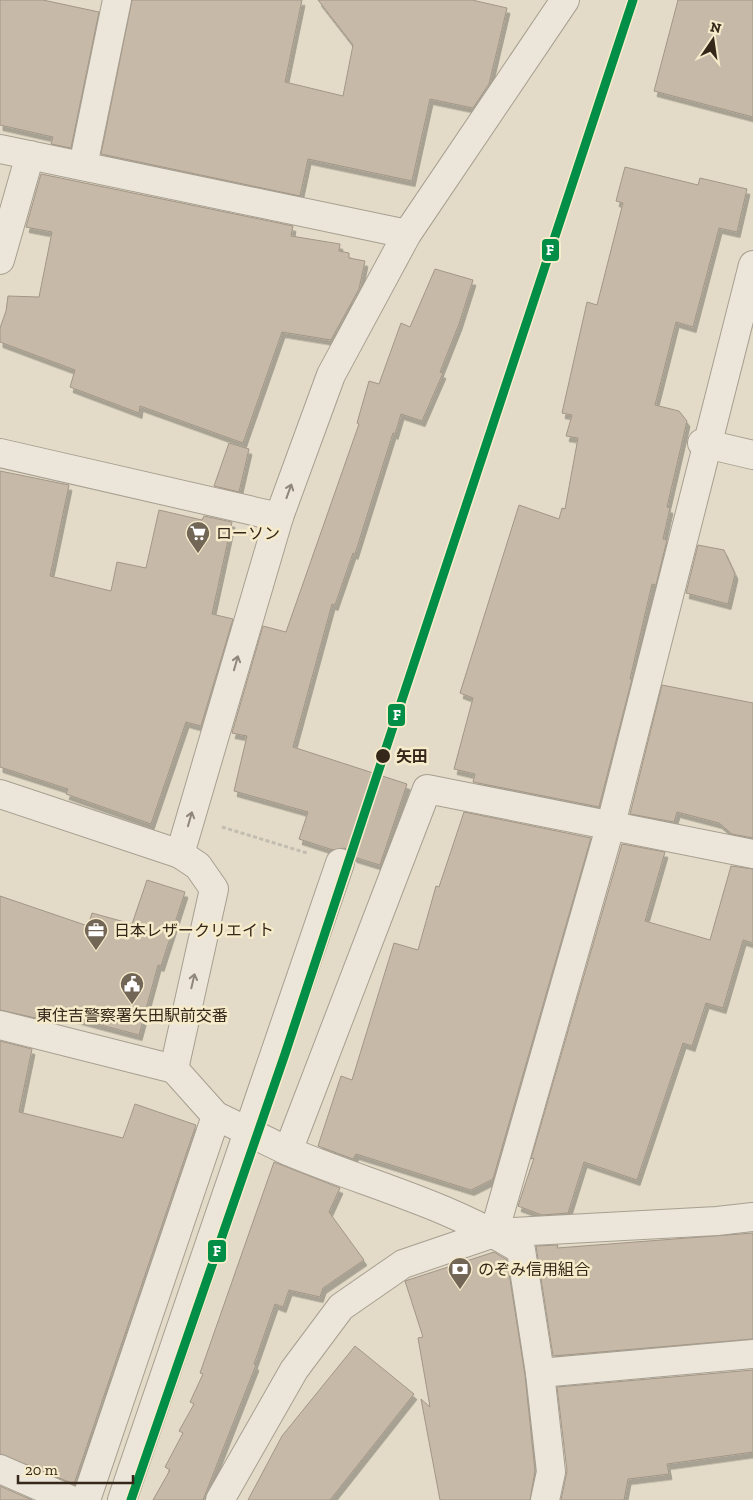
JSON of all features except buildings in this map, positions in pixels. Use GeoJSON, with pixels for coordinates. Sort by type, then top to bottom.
{"type":"FeatureCollection","features":[{"type":"Feature","properties":{"kind":"street"},"geometry":{"type":"LineString","coordinates":[[83,166],[117,0]]}},
{"type":"Feature","properties":{"kind":"street"},"geometry":{"type":"LineString","coordinates":[[180,854],[279,517],[331,375],[407,234],[565,0]]}},
{"type":"Feature","properties":{"kind":"street"},"geometry":{"type":"LineString","coordinates":[[0,149],[407,234]]}},
{"type":"Feature","properties":{"kind":"street"},"geometry":{"type":"LineString","coordinates":[[0,260],[30,155]]}},
{"type":"Feature","properties":{"kind":"street"},"geometry":{"type":"LineString","coordinates":[[494,1233],[611,824],[705,443],[753,265]]}},
{"type":"Feature","properties":{"kind":"street"},"geometry":{"type":"LineString","coordinates":[[705,443],[753,455]]}},
{"type":"Feature","properties":{"kind":"street"},"geometry":{"type":"LineString","coordinates":[[0,453],[279,517]]}},
{"type":"Feature","properties":{"kind":"street"},"geometry":{"type":"LineString","coordinates":[[288,1150],[427,788],[753,854]]}},
{"type":"Feature","properties":{"kind":"street"},"geometry":{"type":"LineString","coordinates":[[0,794],[180,854],[198,866],[214,889],[174,1069]]}},
{"type":"Feature","properties":{"kind":"street"},"geometry":{"type":"LineString","coordinates":[[122,1500],[340,863]]}},
{"type":"Feature","properties":{"kind":"street"},"geometry":{"type":"LineString","coordinates":[[0,1025],[174,1069],[216,1116],[288,1150],[444,1209],[494,1233],[521,1250],[540,1373],[551,1472],[545,1500]]}},
{"type":"Feature","properties":{"kind":"street"},"geometry":{"type":"LineString","coordinates":[[86,1500],[216,1116]]}},
{"type":"Feature","properties":{"kind":"street"},"geometry":{"type":"LineString","coordinates":[[220,1500],[294,1370],[341,1307],[403,1264],[494,1233],[717,1221],[753,1216]]}},
{"type":"Feature","properties":{"kind":"street"},"geometry":{"type":"LineString","coordinates":[[540,1373],[753,1354]]}},
{"type":"Feature","properties":{"kind":"street"},"geometry":{"type":"LineString","coordinates":[[0,1469],[71,1500]]}},
{"type":"Feature","properties":{"kind":"path"},"geometry":{"type":"LineString","coordinates":[[191,817],[340,863]]}},
{"type":"Feature","properties":{"kind":"transit line","name":"F"},"geometry":{"type":"LineString","coordinates":[[131,1500],[285,1054],[633,0]]}},
{"type":"Feature","properties":{"kind":"place","name":"ローソン"},"geometry":{"type":"Point","coordinates":[198,554]}},
{"type":"Feature","properties":{"kind":"place","name":"矢田"},"geometry":{"type":"Point","coordinates":[383,756]}},
{"type":"Feature","properties":{"kind":"place","name":"日本レザークリエイト"},"geometry":{"type":"Point","coordinates":[96,951]}},
{"type":"Feature","properties":{"kind":"place","name":"東住吉警察署矢田駅前交番"},"geometry":{"type":"Point","coordinates":[132,1005]}},
{"type":"Feature","properties":{"kind":"place","name":"のぞみ信用組合"},"geometry":{"type":"Point","coordinates":[460,1290]}}]}
